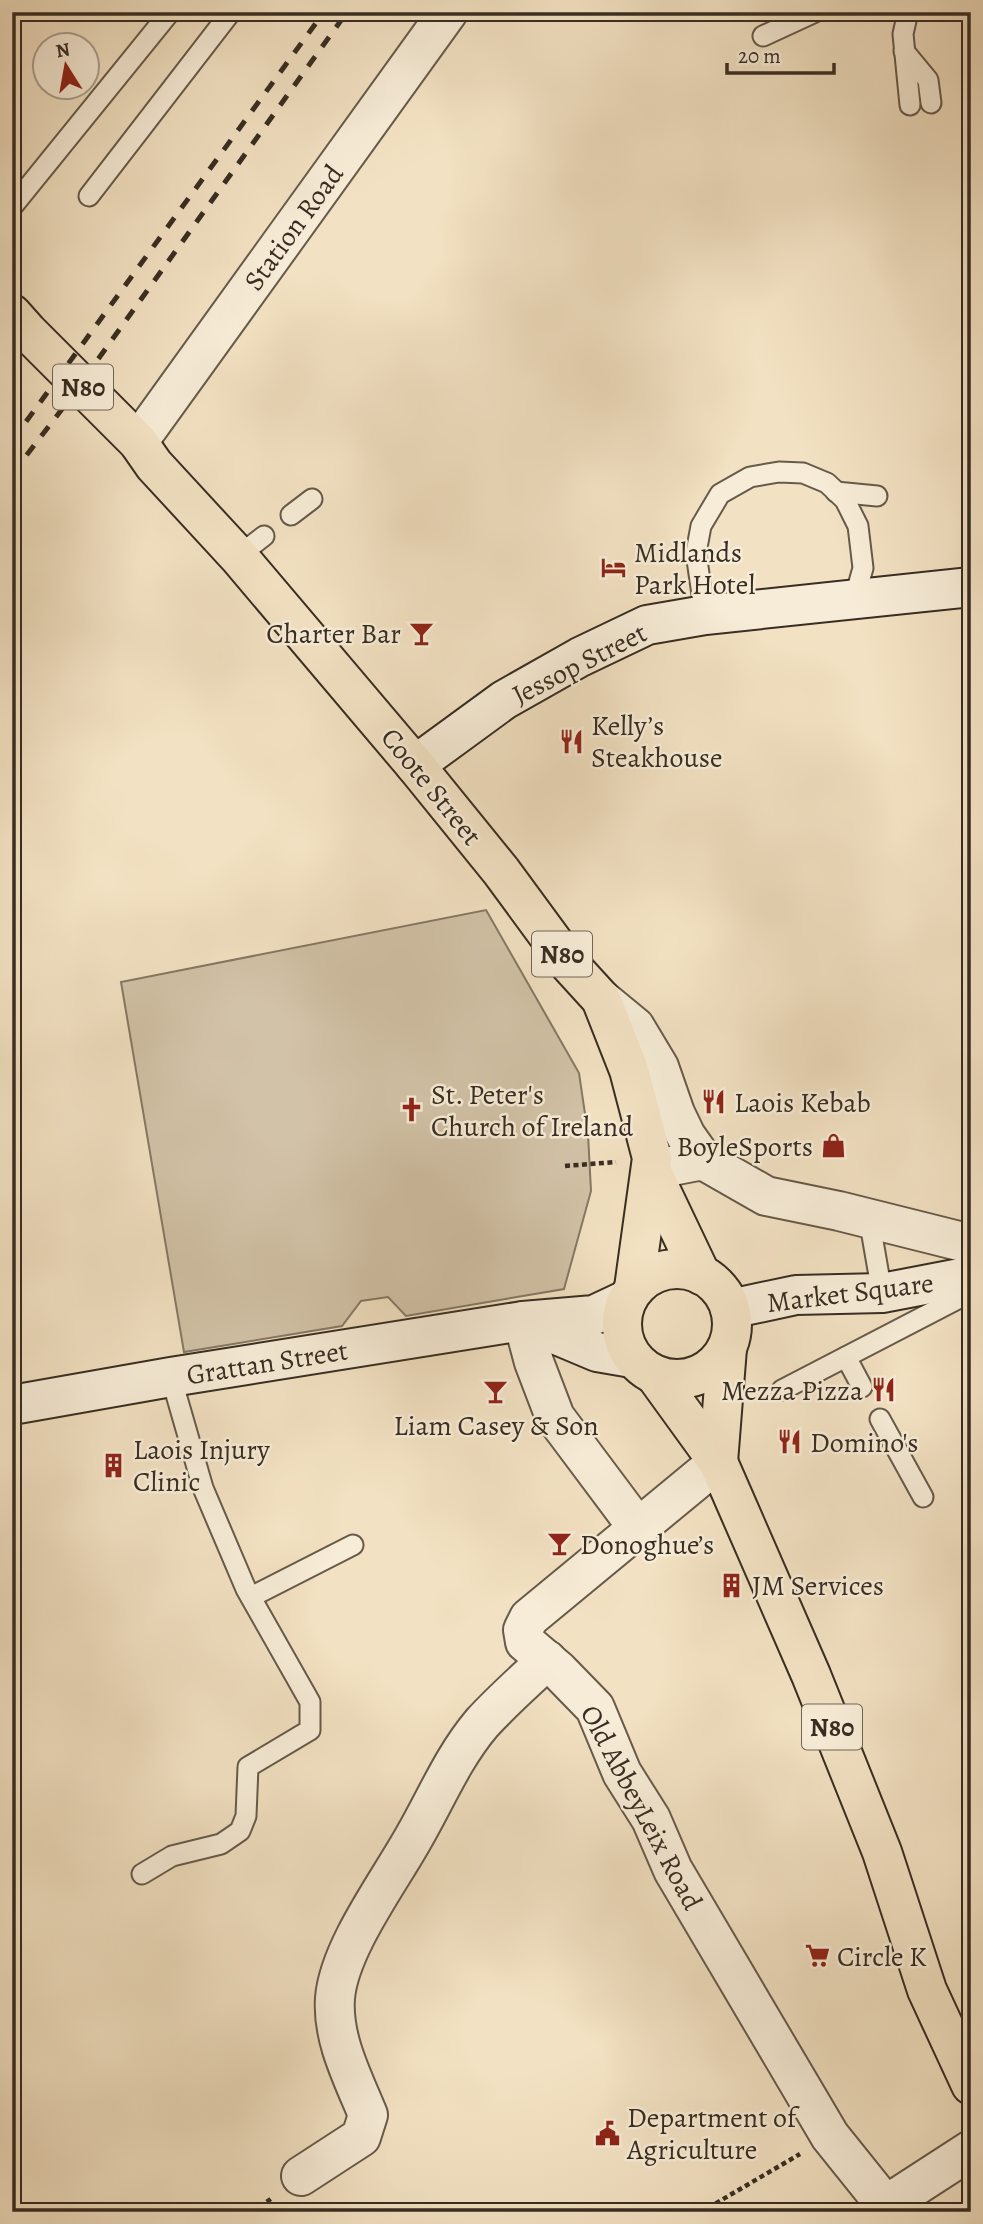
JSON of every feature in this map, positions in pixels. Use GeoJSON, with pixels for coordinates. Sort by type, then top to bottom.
{"type":"FeatureCollection","features":[{"type":"Feature","properties":{"kind":"main road","name":"N80"},"geometry":{"type":"LineString","coordinates":[[20,323],[138,442]]}},
{"type":"Feature","properties":{"kind":"main road","name":"Coote Street"},"geometry":{"type":"LineString","coordinates":[[138,442],[154,465],[251,546],[415,765],[502,871],[570,965],[601,999],[629,1070],[651,1164],[701,1275]]}},
{"type":"Feature","properties":{"kind":"main road","name":"Coote Street"},"geometry":{"type":"LineString","coordinates":[[630,1294],[651,1164]]}},
{"type":"Feature","properties":{"kind":"main road"},"geometry":{"type":"LineString","coordinates":[[630,1294],[649,1276],[663,1271],[678,1269],[701,1275]]}},
{"type":"Feature","properties":{"kind":"main road","name":"N80"},"geometry":{"type":"LineString","coordinates":[[701,1275],[721,1292],[730,1310],[732,1329],[727,1348],[718,1462]]}},
{"type":"Feature","properties":{"kind":"main road","name":"N80"},"geometry":{"type":"LineString","coordinates":[[630,1294],[622,1314],[621,1333],[643,1366],[718,1462],[811,1675],[877,1839],[930,1998],[971,2085]]}},
{"type":"Feature","properties":{"kind":"main road"},"geometry":{"type":"LineString","coordinates":[[643,1366],[669,1379],[687,1379],[718,1362],[727,1348]]}},
{"type":"Feature","properties":{"kind":"main road"},"geometry":{"type":"LineString","coordinates":[[930,1998],[971,2033]]}},
{"type":"Feature","properties":{"kind":"street","name":"Station Road"},"geometry":{"type":"LineString","coordinates":[[138,442],[448,12]]}},
{"type":"Feature","properties":{"kind":"street","name":"Jessop Street"},"geometry":{"type":"LineString","coordinates":[[415,765],[503,700],[580,657],[647,625],[705,615],[971,587]]}},
{"type":"Feature","properties":{"kind":"street"},"geometry":{"type":"LineString","coordinates":[[601,999],[635,1027],[659,1067],[686,1136],[703,1160],[766,1196],[971,1244]]}},
{"type":"Feature","properties":{"kind":"street"},"geometry":{"type":"LineString","coordinates":[[651,1164],[703,1160]]}},
{"type":"Feature","properties":{"kind":"street","name":"Market Square"},"geometry":{"type":"LineString","coordinates":[[730,1310],[796,1295],[882,1293],[971,1276]]}},
{"type":"Feature","properties":{"kind":"street","name":"Grattan Street"},"geometry":{"type":"LineString","coordinates":[[12,1405],[523,1321],[594,1315],[630,1294]]}},
{"type":"Feature","properties":{"kind":"street"},"geometry":{"type":"LineString","coordinates":[[523,1321],[597,1352],[643,1366]]}},
{"type":"Feature","properties":{"kind":"street"},"geometry":{"type":"LineString","coordinates":[[523,1321],[534,1362],[555,1417],[638,1528]]}},
{"type":"Feature","properties":{"kind":"street","name":"Old AbbeyLeix Road"},"geometry":{"type":"LineString","coordinates":[[718,1462],[528,1618],[523,1630],[525,1642],[595,1708],[622,1773],[651,1819],[673,1870],[830,2136],[888,2209]]}},
{"type":"Feature","properties":{"kind":"street"},"geometry":{"type":"LineString","coordinates":[[301,2176],[361,2137],[368,2115],[347,2066],[335,2001],[337,1978],[352,1944],[449,1772],[481,1724],[547,1660]]}},
{"type":"Feature","properties":{"kind":"street"},"geometry":{"type":"LineString","coordinates":[[888,2209],[971,2150]]}},
{"type":"Feature","properties":{"kind":"lane"},"geometry":{"type":"LineString","coordinates":[[12,207],[170,12]]}},
{"type":"Feature","properties":{"kind":"lane"},"geometry":{"type":"LineString","coordinates":[[89,196],[231,12]]}},
{"type":"Feature","properties":{"kind":"lane"},"geometry":{"type":"LineString","coordinates":[[764,36],[815,12]]}},
{"type":"Feature","properties":{"kind":"lane"},"geometry":{"type":"LineString","coordinates":[[908,12],[903,34],[910,106]]}},
{"type":"Feature","properties":{"kind":"lane"},"geometry":{"type":"LineString","coordinates":[[904,51],[928,80],[931,103]]}},
{"type":"Feature","properties":{"kind":"lane"},"geometry":{"type":"LineString","coordinates":[[705,615],[696,553],[701,526],[720,494],[750,477],[779,472],[803,473],[827,483],[845,500],[858,526],[863,568],[854,600]]}},
{"type":"Feature","properties":{"kind":"lane"},"geometry":{"type":"LineString","coordinates":[[836,492],[877,496]]}},
{"type":"Feature","properties":{"kind":"lane"},"geometry":{"type":"LineString","coordinates":[[291,515],[312,499]]}},
{"type":"Feature","properties":{"kind":"lane"},"geometry":{"type":"LineString","coordinates":[[869,1219],[882,1293]]}},
{"type":"Feature","properties":{"kind":"lane"},"geometry":{"type":"LineString","coordinates":[[782,1390],[971,1292]]}},
{"type":"Feature","properties":{"kind":"lane"},"geometry":{"type":"LineString","coordinates":[[846,1357],[862,1387]]}},
{"type":"Feature","properties":{"kind":"lane"},"geometry":{"type":"LineString","coordinates":[[142,1874],[172,1856],[221,1844],[240,1831],[246,1816],[248,1767],[310,1730],[310,1702],[251,1597],[203,1488],[172,1377]]}},
{"type":"Feature","properties":{"kind":"lane"},"geometry":{"type":"LineString","coordinates":[[880,1419],[923,1497]]}},
{"type":"Feature","properties":{"kind":"lane"},"geometry":{"type":"LineString","coordinates":[[251,1597],[352,1545]]}},
{"type":"Feature","properties":{"kind":"path"},"geometry":{"type":"LineString","coordinates":[[565,1166],[651,1164]]}},
{"type":"Feature","properties":{"kind":"path"},"geometry":{"type":"LineString","coordinates":[[701,2212],[830,2136]]}},
{"type":"Feature","properties":{"kind":"shaded area"},"geometry":{"type":"Polygon","coordinates":[[[486,910],[579,1073],[588,1134],[591,1191],[564,1289],[406,1316],[388,1297],[361,1301],[342,1326],[184,1352],[121,982],[486,910]]]}},
{"type":"Feature","properties":{"kind":"railway"},"geometry":{"type":"LineString","coordinates":[[12,441],[324,12]]}},
{"type":"Feature","properties":{"kind":"railway"},"geometry":{"type":"LineString","coordinates":[[12,474],[66,404],[347,12]]}},
{"type":"Feature","properties":{"kind":"place","name":"Midlands Park Hotel"},"geometry":{"type":"Point","coordinates":[614,568]}},
{"type":"Feature","properties":{"kind":"place","name":"Charter Bar"},"geometry":{"type":"Point","coordinates":[421,633]}},
{"type":"Feature","properties":{"kind":"place","name":"Kelly’s Steakhouse"},"geometry":{"type":"Point","coordinates":[571,741]}},
{"type":"Feature","properties":{"kind":"place","name":"Laois Kebab"},"geometry":{"type":"Point","coordinates":[714,1102]}},
{"type":"Feature","properties":{"kind":"place","name":"St. Peter's Church of Ireland"},"geometry":{"type":"Point","coordinates":[411,1110]}},
{"type":"Feature","properties":{"kind":"place","name":"BoyleSports"},"geometry":{"type":"Point","coordinates":[833,1146]}},
{"type":"Feature","properties":{"kind":"place","name":"Mezza Pizza"},"geometry":{"type":"Point","coordinates":[883,1390]}},
{"type":"Feature","properties":{"kind":"place","name":"Liam Casey & Son"},"geometry":{"type":"Point","coordinates":[496,1391]}},
{"type":"Feature","properties":{"kind":"place","name":"Domino's"},"geometry":{"type":"Point","coordinates":[790,1442]}},
{"type":"Feature","properties":{"kind":"place","name":"Laois Injury Clinic"},"geometry":{"type":"Point","coordinates":[113,1465]}},
{"type":"Feature","properties":{"kind":"place","name":"Donoghue’s"},"geometry":{"type":"Point","coordinates":[560,1544]}},
{"type":"Feature","properties":{"kind":"place","name":"JM Services"},"geometry":{"type":"Point","coordinates":[732,1585]}},
{"type":"Feature","properties":{"kind":"place","name":"Circle K"},"geometry":{"type":"Point","coordinates":[817,1956]}},
{"type":"Feature","properties":{"kind":"place","name":"Department of Agriculture"},"geometry":{"type":"Point","coordinates":[607,2133]}}]}
